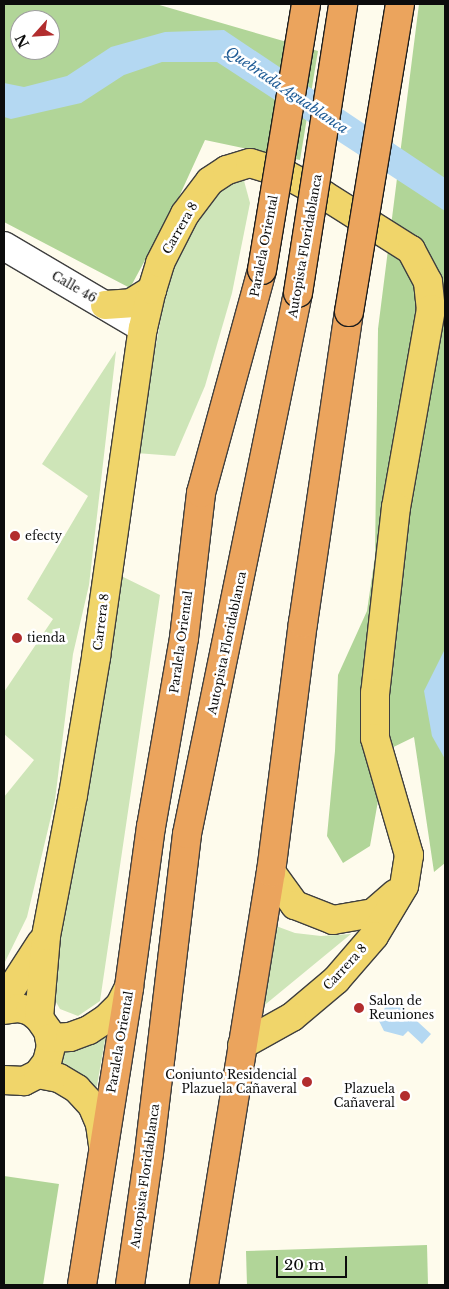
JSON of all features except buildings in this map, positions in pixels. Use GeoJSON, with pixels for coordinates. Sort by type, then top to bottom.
{"type":"FeatureCollection","features":[{"type":"Feature","properties":{"kind":"highway","name":"Paralela Oriental"},"geometry":{"type":"LineString","coordinates":[[82,1285],[102,1146],[129,987],[151,827],[184,638],[201,493],[262,270],[306,4]]}},
{"type":"Feature","properties":{"kind":"highway","name":"Autopista Floridablanca"},"geometry":{"type":"LineString","coordinates":[[130,1285],[149,1153],[187,834],[298,293],[343,4]]}},
{"type":"Feature","properties":{"kind":"highway"},"geometry":{"type":"LineString","coordinates":[[204,1285],[271,872],[303,623],[349,312],[400,4]]}},
{"type":"Feature","properties":{"kind":"highway"},"geometry":{"type":"LineString","coordinates":[[209,1253],[212,1285]]}},
{"type":"Feature","properties":{"kind":"main road","name":"Carrera 8"},"geometry":{"type":"LineString","coordinates":[[38,1074],[50,1054],[45,1028],[46,936],[73,795],[96,657],[143,328],[160,263],[185,214],[210,181],[226,170],[250,163],[285,174],[324,195],[411,250],[428,282],[430,309],[396,506],[374,693],[376,738],[409,855],[404,886],[374,936],[336,980],[292,1017],[242,1046]]}},
{"type":"Feature","properties":{"kind":"main road"},"geometry":{"type":"LineString","coordinates":[[105,305],[131,303],[152,290]]}},
{"type":"Feature","properties":{"kind":"main road"},"geometry":{"type":"LineString","coordinates":[[271,872],[295,905],[333,920],[373,913],[404,886]]}},
{"type":"Feature","properties":{"kind":"main road","name":"Carrera 8"},"geometry":{"type":"LineString","coordinates":[[4,1000],[46,936]]}},
{"type":"Feature","properties":{"kind":"main road"},"geometry":{"type":"LineString","coordinates":[[4,1010],[19,1008],[30,1011],[45,1028],[70,1037],[98,1025],[120,1005],[129,987]]}},
{"type":"Feature","properties":{"kind":"main road"},"geometry":{"type":"LineString","coordinates":[[4,1080],[24,1081],[38,1074],[59,1078],[77,1089],[92,1105],[100,1124],[102,1146]]}},
{"type":"Feature","properties":{"kind":"street","name":"Calle 46"},"geometry":{"type":"LineString","coordinates":[[4,246],[143,328]]}},
{"type":"Feature","properties":{"kind":"green space"},"geometry":{"type":"Polygon","coordinates":[[[4,4],[156,4],[318,51],[300,160],[205,140],[178,199],[130,288],[4,222],[4,4]]]}},
{"type":"Feature","properties":{"kind":"green space"},"geometry":{"type":"Polygon","coordinates":[[[419,4],[445,5],[445,863],[434,872],[414,737],[371,758],[378,801],[370,846],[343,863],[327,836],[335,751],[338,675],[367,611],[375,556],[378,329],[419,4]]]}},
{"type":"Feature","properties":{"kind":"green space"},"geometry":{"type":"Polygon","coordinates":[[[243,177],[250,203],[232,293],[205,386],[175,456],[136,453],[172,258],[209,198],[243,177]]]}},
{"type":"Feature","properties":{"kind":"green space"},"geometry":{"type":"Polygon","coordinates":[[[116,351],[89,585],[73,654],[55,800],[27,917],[4,964],[4,797],[34,760],[4,734],[4,692],[53,619],[27,599],[88,496],[42,464],[116,351]]]}},
{"type":"Feature","properties":{"kind":"green space"},"geometry":{"type":"Polygon","coordinates":[[[115,573],[160,595],[100,1001],[78,1016],[60,1009],[52,995],[49,977],[91,776],[115,573]]]}},
{"type":"Feature","properties":{"kind":"green space"},"geometry":{"type":"Polygon","coordinates":[[[276,926],[295,933],[321,936],[351,934],[261,1008],[276,926]]]}},
{"type":"Feature","properties":{"kind":"green space"},"geometry":{"type":"Polygon","coordinates":[[[107,1029],[96,1091],[59,1062],[58,1047],[107,1029]]]}},
{"type":"Feature","properties":{"kind":"green space"},"geometry":{"type":"Polygon","coordinates":[[[4,1176],[59,1184],[43,1285],[4,1285],[4,1176]]]}},
{"type":"Feature","properties":{"kind":"green space"},"geometry":{"type":"Polygon","coordinates":[[[427,1245],[428,1285],[247,1285],[246,1251],[427,1245]]]}},
{"type":"Feature","properties":{"kind":"water","name":"Quebrada Aguablanca"},"geometry":{"type":"Polygon","coordinates":[[[224,30],[445,178],[445,211],[217,62],[162,62],[124,75],[81,103],[11,119],[4,117],[4,83],[24,87],[67,76],[111,47],[165,32],[224,30]]]}},
{"type":"Feature","properties":{"kind":"water"},"geometry":{"type":"Polygon","coordinates":[[[445,649],[445,759],[432,736],[424,691],[445,649]]]}},
{"type":"Feature","properties":{"kind":"water"},"geometry":{"type":"Polygon","coordinates":[[[393,999],[431,1034],[422,1044],[408,1031],[403,1036],[384,1031],[377,1017],[393,999]]]}},
{"type":"Feature","properties":{"kind":"place","name":"efecty"},"geometry":{"type":"Point","coordinates":[15,536]}},
{"type":"Feature","properties":{"kind":"place","name":"tienda"},"geometry":{"type":"Point","coordinates":[17,638]}},
{"type":"Feature","properties":{"kind":"place","name":"Salon de Reuniones"},"geometry":{"type":"Point","coordinates":[359,1008]}},
{"type":"Feature","properties":{"kind":"place","name":"Conjunto Residencial Plazuela Cañaveral"},"geometry":{"type":"Point","coordinates":[307,1082]}},
{"type":"Feature","properties":{"kind":"place","name":"Plazuela Cañaveral"},"geometry":{"type":"Point","coordinates":[405,1096]}}]}
